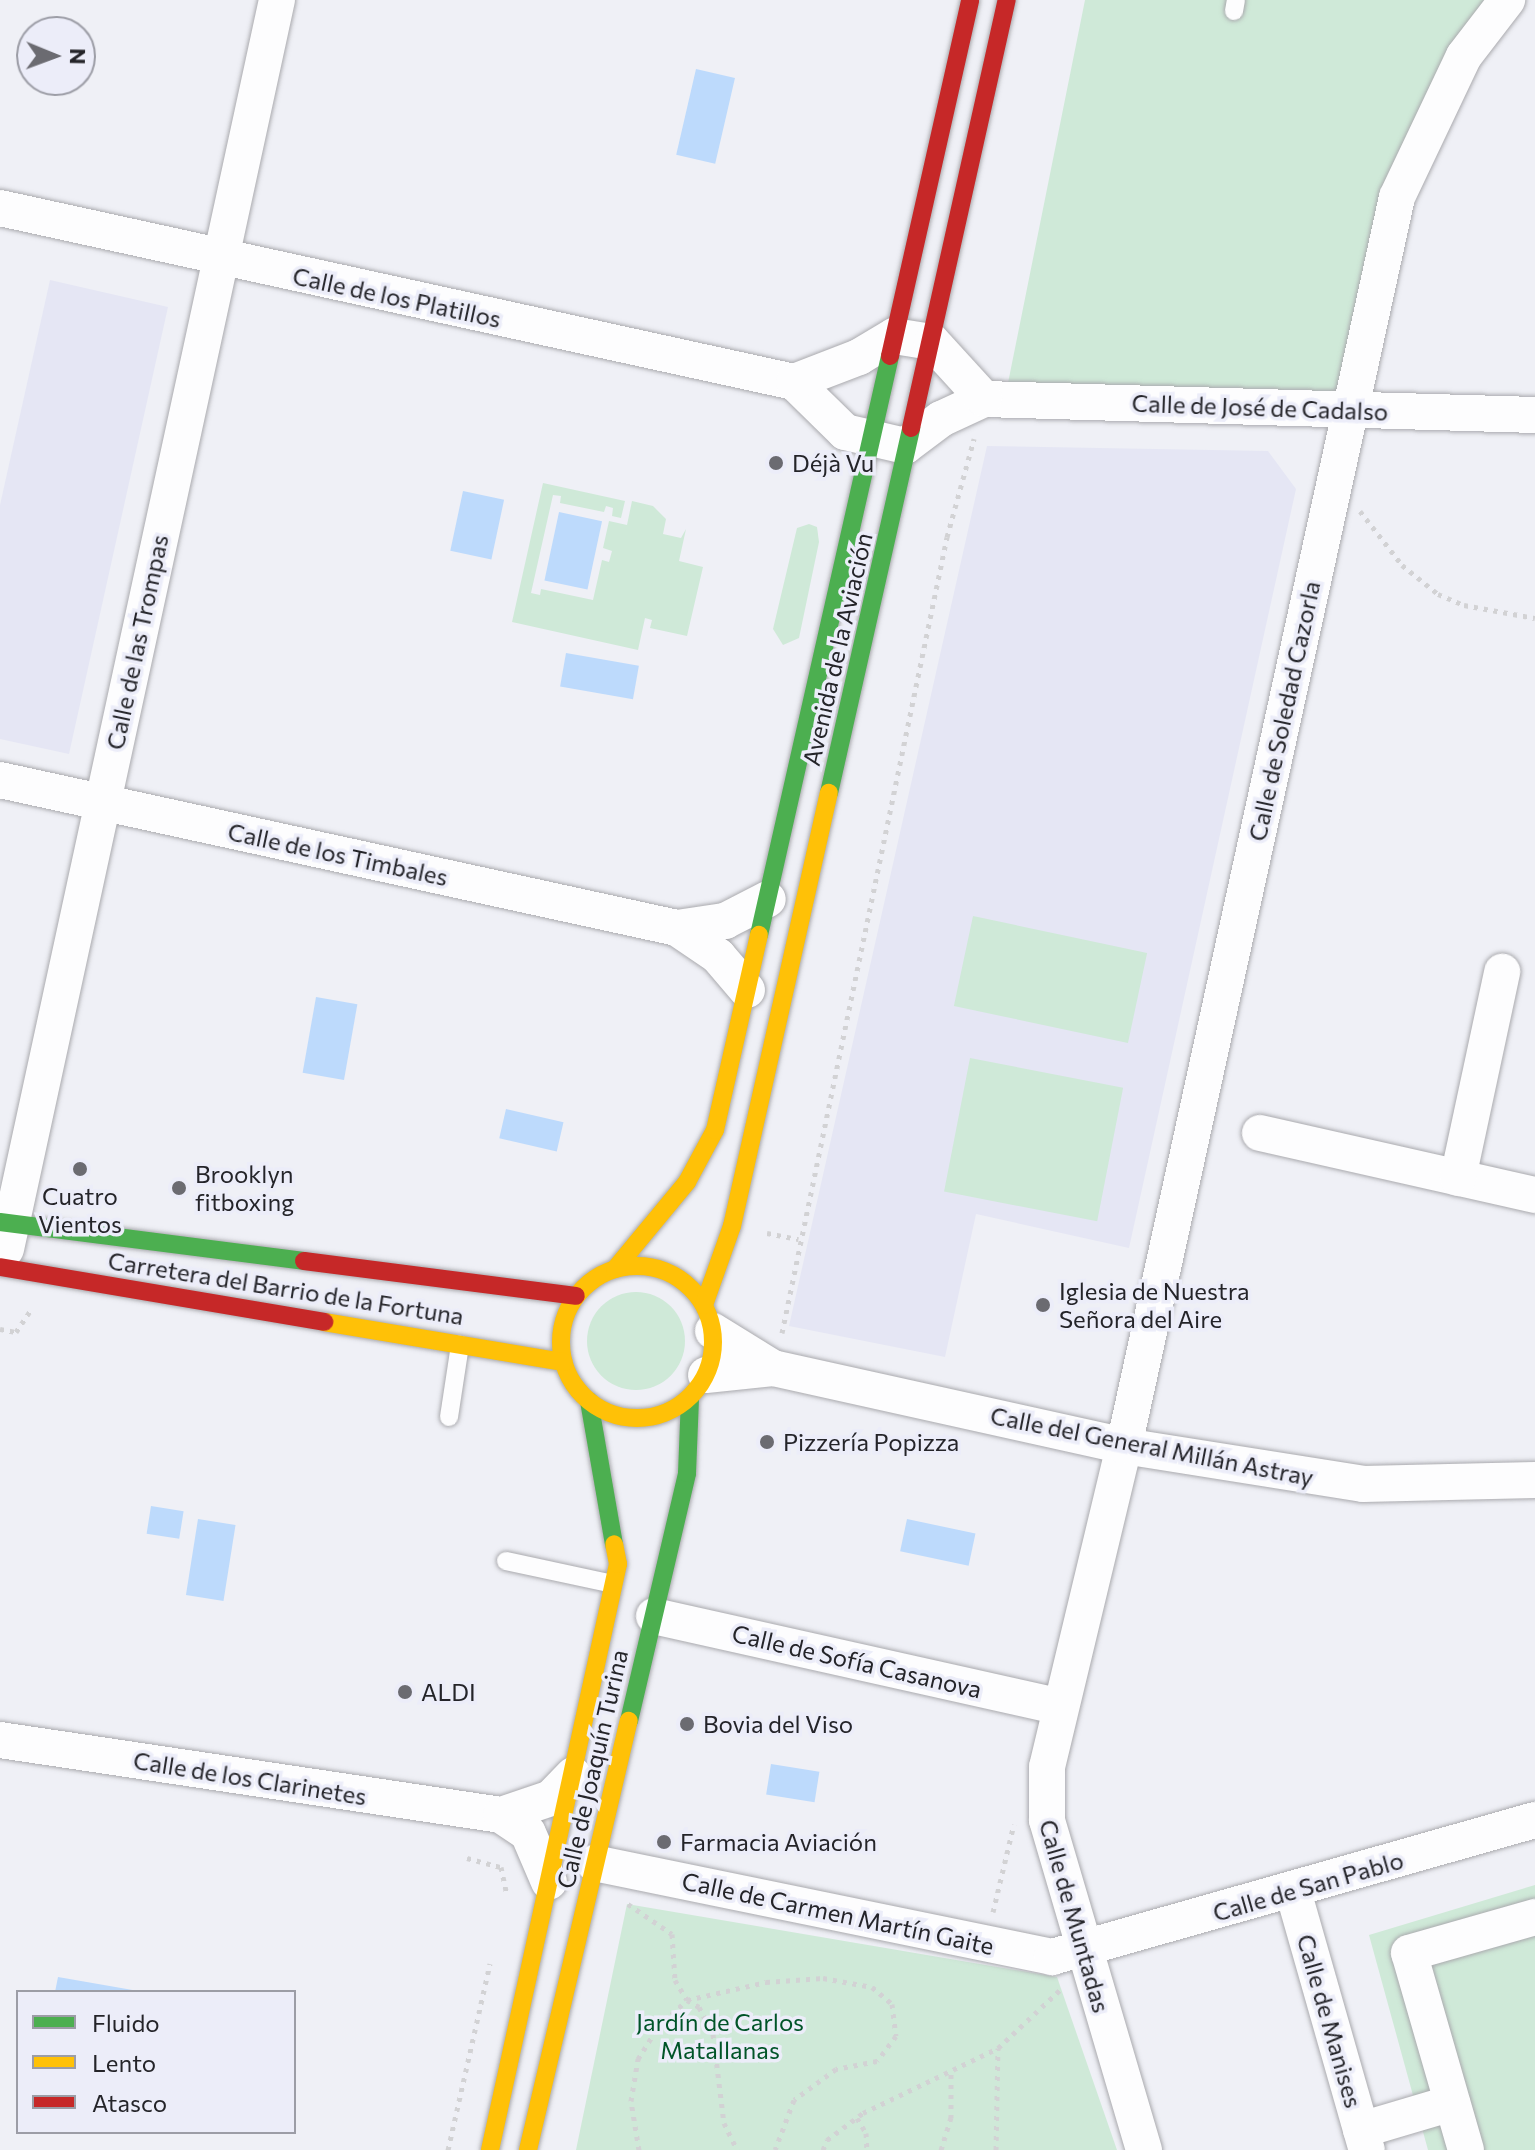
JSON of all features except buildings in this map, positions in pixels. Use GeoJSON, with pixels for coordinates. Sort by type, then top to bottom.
{"type":"FeatureCollection","features":[{"type":"Feature","properties":{"kind":"main road","name":"Avenida de la Aviación"},"geometry":{"type":"LineString","coordinates":[[615,1269],[701,1160],[715,1130],[768,899],[857,435],[894,336],[970,0]]}},
{"type":"Feature","properties":{"kind":"main road","name":"Avenida de la Aviación"},"geometry":{"type":"LineString","coordinates":[[709,1318],[1007,0]]}},
{"type":"Feature","properties":{"kind":"main road","name":"Carretera del Barrio de la Fortuna"},"geometry":{"type":"LineString","coordinates":[[5,1222],[576,1296]]}},
{"type":"Feature","properties":{"kind":"main road"},"geometry":{"type":"LineString","coordinates":[[656,1268],[692,1288],[709,1318],[698,1386],[651,1418],[629,1418],[589,1401],[564,1362],[563,1328],[576,1296],[615,1269],[656,1268]]}},
{"type":"Feature","properties":{"kind":"main road","name":"Carretera del Barrio de la Fortuna"},"geometry":{"type":"LineString","coordinates":[[1,1273],[460,1341],[564,1362]]}},
{"type":"Feature","properties":{"kind":"main road","name":"Calle de Joaquín Turina"},"geometry":{"type":"LineString","coordinates":[[528,2150],[687,1473],[698,1386]]}},
{"type":"Feature","properties":{"kind":"main road","name":"Calle de Joaquín Turina"},"geometry":{"type":"LineString","coordinates":[[490,2150],[615,1584],[616,1536],[589,1401]]}},
{"type":"Feature","properties":{"kind":"street","name":"Calle de las Trompas"},"geometry":{"type":"LineString","coordinates":[[1,1273],[5,1222],[102,803],[277,0]]}},
{"type":"Feature","properties":{"kind":"street","name":"Calle de Soledad Cazorla"},"geometry":{"type":"LineString","coordinates":[[1124,1446],[1397,197],[1464,56],[1507,0]]}},
{"type":"Feature","properties":{"kind":"street","name":"Calle de los Platillos"},"geometry":{"type":"LineString","coordinates":[[0,208],[794,382]]}},
{"type":"Feature","properties":{"kind":"street"},"geometry":{"type":"LineString","coordinates":[[905,446],[857,435],[794,382],[859,357],[894,336],[932,342],[984,399]]}},
{"type":"Feature","properties":{"kind":"street"},"geometry":{"type":"LineString","coordinates":[[857,435],[837,400],[839,385],[859,357]]}},
{"type":"Feature","properties":{"kind":"street","name":"Calle de José de Cadalso"},"geometry":{"type":"LineString","coordinates":[[905,446],[941,419],[984,399],[1535,415]]}},
{"type":"Feature","properties":{"kind":"street","name":"Calle de los Timbales"},"geometry":{"type":"LineString","coordinates":[[0,780],[677,928],[725,921],[768,899]]}},
{"type":"Feature","properties":{"kind":"street","name":"Calle de los Timbales"},"geometry":{"type":"LineString","coordinates":[[677,928],[718,956],[747,990]]}},
{"type":"Feature","properties":{"kind":"street"},"geometry":{"type":"LineString","coordinates":[[1458,1178],[1502,972]]}},
{"type":"Feature","properties":{"kind":"street"},"geometry":{"type":"LineString","coordinates":[[1260,1133],[1535,1195]]}},
{"type":"Feature","properties":{"kind":"street","name":"Calle del General Millán Astray"},"geometry":{"type":"LineString","coordinates":[[709,1318],[773,1368],[1124,1446],[1363,1484],[1535,1480]]}},
{"type":"Feature","properties":{"kind":"street","name":"Calle del General Millán Astray"},"geometry":{"type":"LineString","coordinates":[[698,1386],[773,1368]]}},
{"type":"Feature","properties":{"kind":"street","name":"Calle de Muntadas"},"geometry":{"type":"LineString","coordinates":[[1124,1446],[1060,1707],[1043,1795],[1081,1950],[1144,2150]]}},
{"type":"Feature","properties":{"kind":"street","name":"Calle de Sofía Casanova"},"geometry":{"type":"LineString","coordinates":[[654,1616],[1060,1707]]}},
{"type":"Feature","properties":{"kind":"street","name":"Calle de los Clarinetes"},"geometry":{"type":"LineString","coordinates":[[0,1740],[501,1815],[551,1798],[573,1775]]}},
{"type":"Feature","properties":{"kind":"street"},"geometry":{"type":"LineString","coordinates":[[501,1815],[528,1833],[549,1882]]}},
{"type":"Feature","properties":{"kind":"street","name":"Calle de San Pablo"},"geometry":{"type":"LineString","coordinates":[[1081,1950],[1535,1820]]}},
{"type":"Feature","properties":{"kind":"street","name":"Calle de Carmen Martín Gaite"},"geometry":{"type":"LineString","coordinates":[[594,1863],[1052,1957],[1081,1950]]}},
{"type":"Feature","properties":{"kind":"street","name":"Calle de Manises"},"geometry":{"type":"LineString","coordinates":[[1293,1891],[1364,2140]]}},
{"type":"Feature","properties":{"kind":"street"},"geometry":{"type":"LineString","coordinates":[[1466,2150],[1409,1953],[1535,1917]]}},
{"type":"Feature","properties":{"kind":"street"},"geometry":{"type":"LineString","coordinates":[[1364,2140],[1452,2103]]}},
{"type":"Feature","properties":{"kind":"lane"},"geometry":{"type":"LineString","coordinates":[[449,1417],[460,1341]]}},
{"type":"Feature","properties":{"kind":"lane"},"geometry":{"type":"LineString","coordinates":[[506,1561],[615,1584]]}},
{"type":"Feature","properties":{"kind":"path"},"geometry":{"type":"LineString","coordinates":[[782,1333],[947,537],[984,399]]}},
{"type":"Feature","properties":{"kind":"path"},"geometry":{"type":"LineString","coordinates":[[1331,494],[1350,499],[1402,565],[1438,594],[1464,605],[1535,618]]}},
{"type":"Feature","properties":{"kind":"path"},"geometry":{"type":"LineString","coordinates":[[991,1920],[1014,1821]]}},
{"type":"Feature","properties":{"kind":"path"},"geometry":{"type":"LineString","coordinates":[[467,1858],[501,1867],[507,1887],[503,1903]]}},
{"type":"Feature","properties":{"kind":"path"},"geometry":{"type":"LineString","coordinates":[[627,1904],[672,1934],[675,1980],[687,2000],[699,2007],[713,2034],[724,2123],[737,2150]]}},
{"type":"Feature","properties":{"kind":"path"},"geometry":{"type":"LineString","coordinates":[[448,2150],[493,1949]]}},
{"type":"Feature","properties":{"kind":"path"},"geometry":{"type":"LineString","coordinates":[[639,2150],[631,2101],[638,2059],[657,2028],[687,2000],[766,1982],[823,1978],[872,1987],[892,2004],[896,2036],[877,2061],[836,2069],[794,2100],[775,2150]]}},
{"type":"Feature","properties":{"kind":"path"},"geometry":{"type":"LineString","coordinates":[[823,2150],[827,2140],[857,2118],[998,2048],[1064,1986]]}},
{"type":"Feature","properties":{"kind":"path"},"geometry":{"type":"LineString","coordinates":[[996,2150],[998,2048]]}},
{"type":"Feature","properties":{"kind":"path"},"geometry":{"type":"LineString","coordinates":[[941,2150],[951,2118],[951,2074]]}},
{"type":"Feature","properties":{"kind":"path"},"geometry":{"type":"LineString","coordinates":[[857,2118],[866,2133],[867,2150]]}},
{"type":"Feature","properties":{"kind":"shaded area"},"geometry":{"type":"Polygon","coordinates":[[[50,280],[168,307],[69,754],[0,739],[0,505],[50,280]]]}},
{"type":"Feature","properties":{"kind":"shaded area"},"geometry":{"type":"Polygon","coordinates":[[[987,446],[1268,451],[1296,489],[1129,1248],[976,1214],[945,1357],[789,1326],[987,446]]]}},
{"type":"Feature","properties":{"kind":"green space"},"geometry":{"type":"Polygon","coordinates":[[[1085,0],[1494,0],[1455,51],[1349,409],[1007,388],[1085,0]]]}},
{"type":"Feature","properties":{"kind":"green space"},"geometry":{"type":"Polygon","coordinates":[[[543,483],[625,501],[621,518],[612,516],[613,508],[606,506],[604,512],[560,503],[561,496],[553,495],[531,593],[540,595],[541,589],[593,600],[602,560],[609,562],[612,551],[603,548],[609,521],[627,525],[632,501],[653,506],[666,519],[663,534],[681,538],[686,529],[679,561],[703,567],[687,636],[650,628],[652,620],[645,618],[638,650],[512,622],[543,483]]]}},
{"type":"Feature","properties":{"kind":"green space"},"geometry":{"type":"Polygon","coordinates":[[[809,524],[817,527],[819,542],[799,638],[783,645],[773,629],[797,528],[809,524]]]}},
{"type":"Feature","properties":{"kind":"green space"},"geometry":{"type":"Polygon","coordinates":[[[973,916],[1147,953],[1128,1043],[954,1006],[973,916]]]}},
{"type":"Feature","properties":{"kind":"green space"},"geometry":{"type":"Polygon","coordinates":[[[970,1058],[1123,1088],[1097,1221],[944,1192],[970,1058]]]}},
{"type":"Feature","properties":{"kind":"green space"},"geometry":{"type":"Polygon","coordinates":[[[636,1292],[655,1296],[671,1306],[681,1322],[685,1341],[681,1360],[671,1376],[655,1386],[636,1390],[617,1386],[601,1376],[591,1360],[587,1341],[591,1322],[601,1306],[617,1296],[636,1292]]]}},
{"type":"Feature","properties":{"kind":"green space"},"geometry":{"type":"Polygon","coordinates":[[[1535,1885],[1535,2150],[1428,2150],[1369,1935],[1535,1885]]]}},
{"type":"Feature","properties":{"kind":"green space","name":"Jardín de Carlos Matallanas"},"geometry":{"type":"Polygon","coordinates":[[[627,1904],[1057,1977],[1117,2150],[576,2150],[627,1904]]]}},
{"type":"Feature","properties":{"kind":"water"},"geometry":{"type":"Polygon","coordinates":[[[696,69],[735,78],[715,164],[676,155],[696,69]]]}},
{"type":"Feature","properties":{"kind":"water"},"geometry":{"type":"Polygon","coordinates":[[[463,491],[504,500],[491,559],[450,551],[463,491]]]}},
{"type":"Feature","properties":{"kind":"water"},"geometry":{"type":"Polygon","coordinates":[[[559,512],[602,521],[587,590],[544,580],[559,512]]]}},
{"type":"Feature","properties":{"kind":"water"},"geometry":{"type":"Polygon","coordinates":[[[566,653],[639,666],[633,699],[560,686],[566,653]]]}},
{"type":"Feature","properties":{"kind":"water"},"geometry":{"type":"Polygon","coordinates":[[[316,997],[357,1004],[344,1080],[303,1073],[316,997]]]}},
{"type":"Feature","properties":{"kind":"water"},"geometry":{"type":"Polygon","coordinates":[[[506,1109],[563,1122],[557,1152],[499,1138],[506,1109]]]}},
{"type":"Feature","properties":{"kind":"water"},"geometry":{"type":"Polygon","coordinates":[[[151,1506],[184,1511],[179,1539],[147,1534],[151,1506]]]}},
{"type":"Feature","properties":{"kind":"water"},"geometry":{"type":"Polygon","coordinates":[[[198,1519],[236,1525],[223,1601],[186,1595],[198,1519]]]}},
{"type":"Feature","properties":{"kind":"water"},"geometry":{"type":"Polygon","coordinates":[[[907,1519],[975,1534],[969,1566],[900,1551],[907,1519]]]}},
{"type":"Feature","properties":{"kind":"water"},"geometry":{"type":"Polygon","coordinates":[[[771,1764],[819,1772],[815,1802],[766,1795],[771,1764]]]}},
{"type":"Feature","properties":{"kind":"water"},"geometry":{"type":"Polygon","coordinates":[[[58,1977],[133,1990],[55,1990],[58,1977]]]}},
{"type":"Feature","properties":{"kind":"traffic: fast"},"geometry":{"type":"LineString","coordinates":[[759,935],[890,356]]}},
{"type":"Feature","properties":{"kind":"traffic: fast"},"geometry":{"type":"LineString","coordinates":[[829,793],[911,428]]}},
{"type":"Feature","properties":{"kind":"traffic: fast"},"geometry":{"type":"LineString","coordinates":[[0,1222],[304,1261]]}},
{"type":"Feature","properties":{"kind":"traffic: fast"},"geometry":{"type":"LineString","coordinates":[[629,1721],[687,1473],[690,1398]]}},
{"type":"Feature","properties":{"kind":"traffic: fast"},"geometry":{"type":"LineString","coordinates":[[589,1401],[614,1544]]}},
{"type":"Feature","properties":{"kind":"traffic: slow"},"geometry":{"type":"LineString","coordinates":[[704,1305],[732,1226],[829,793]]}},
{"type":"Feature","properties":{"kind":"traffic: slow"},"geometry":{"type":"LineString","coordinates":[[615,1269],[687,1182],[715,1130],[759,935]]}},
{"type":"Feature","properties":{"kind":"traffic: slow"},"geometry":{"type":"LineString","coordinates":[[637,1266],[666,1272],[691,1288],[707,1313],[713,1342],[707,1371],[691,1396],[666,1412],[637,1418],[608,1412],[583,1396],[567,1371],[561,1342],[567,1313],[583,1288],[608,1272],[637,1266]]}},
{"type":"Feature","properties":{"kind":"traffic: slow"},"geometry":{"type":"LineString","coordinates":[[324,1322],[564,1362]]}},
{"type":"Feature","properties":{"kind":"traffic: slow"},"geometry":{"type":"LineString","coordinates":[[490,2150],[618,1564],[614,1544]]}},
{"type":"Feature","properties":{"kind":"traffic: slow"},"geometry":{"type":"LineString","coordinates":[[528,2150],[629,1721]]}},
{"type":"Feature","properties":{"kind":"traffic: jam"},"geometry":{"type":"LineString","coordinates":[[890,356],[970,0]]}},
{"type":"Feature","properties":{"kind":"traffic: jam"},"geometry":{"type":"LineString","coordinates":[[911,428],[1007,0]]}},
{"type":"Feature","properties":{"kind":"traffic: jam"},"geometry":{"type":"LineString","coordinates":[[304,1261],[576,1296]]}},
{"type":"Feature","properties":{"kind":"traffic: jam"},"geometry":{"type":"LineString","coordinates":[[0,1267],[324,1322]]}},
{"type":"Feature","properties":{"kind":"place","name":"Déjà Vu"},"geometry":{"type":"Point","coordinates":[776,463]}},
{"type":"Feature","properties":{"kind":"place","name":"Cuatro Vientos"},"geometry":{"type":"Point","coordinates":[80,1169]}},
{"type":"Feature","properties":{"kind":"place","name":"Brooklyn fitboxing"},"geometry":{"type":"Point","coordinates":[179,1188]}},
{"type":"Feature","properties":{"kind":"place","name":"Iglesia de Nuestra Señora del Aire"},"geometry":{"type":"Point","coordinates":[1043,1305]}},
{"type":"Feature","properties":{"kind":"place","name":"Pizzería Popizza"},"geometry":{"type":"Point","coordinates":[767,1442]}},
{"type":"Feature","properties":{"kind":"place","name":"ALDI"},"geometry":{"type":"Point","coordinates":[405,1692]}},
{"type":"Feature","properties":{"kind":"place","name":"Bovia del Viso"},"geometry":{"type":"Point","coordinates":[687,1724]}},
{"type":"Feature","properties":{"kind":"place","name":"Farmacia Aviación"},"geometry":{"type":"Point","coordinates":[664,1842]}}]}
